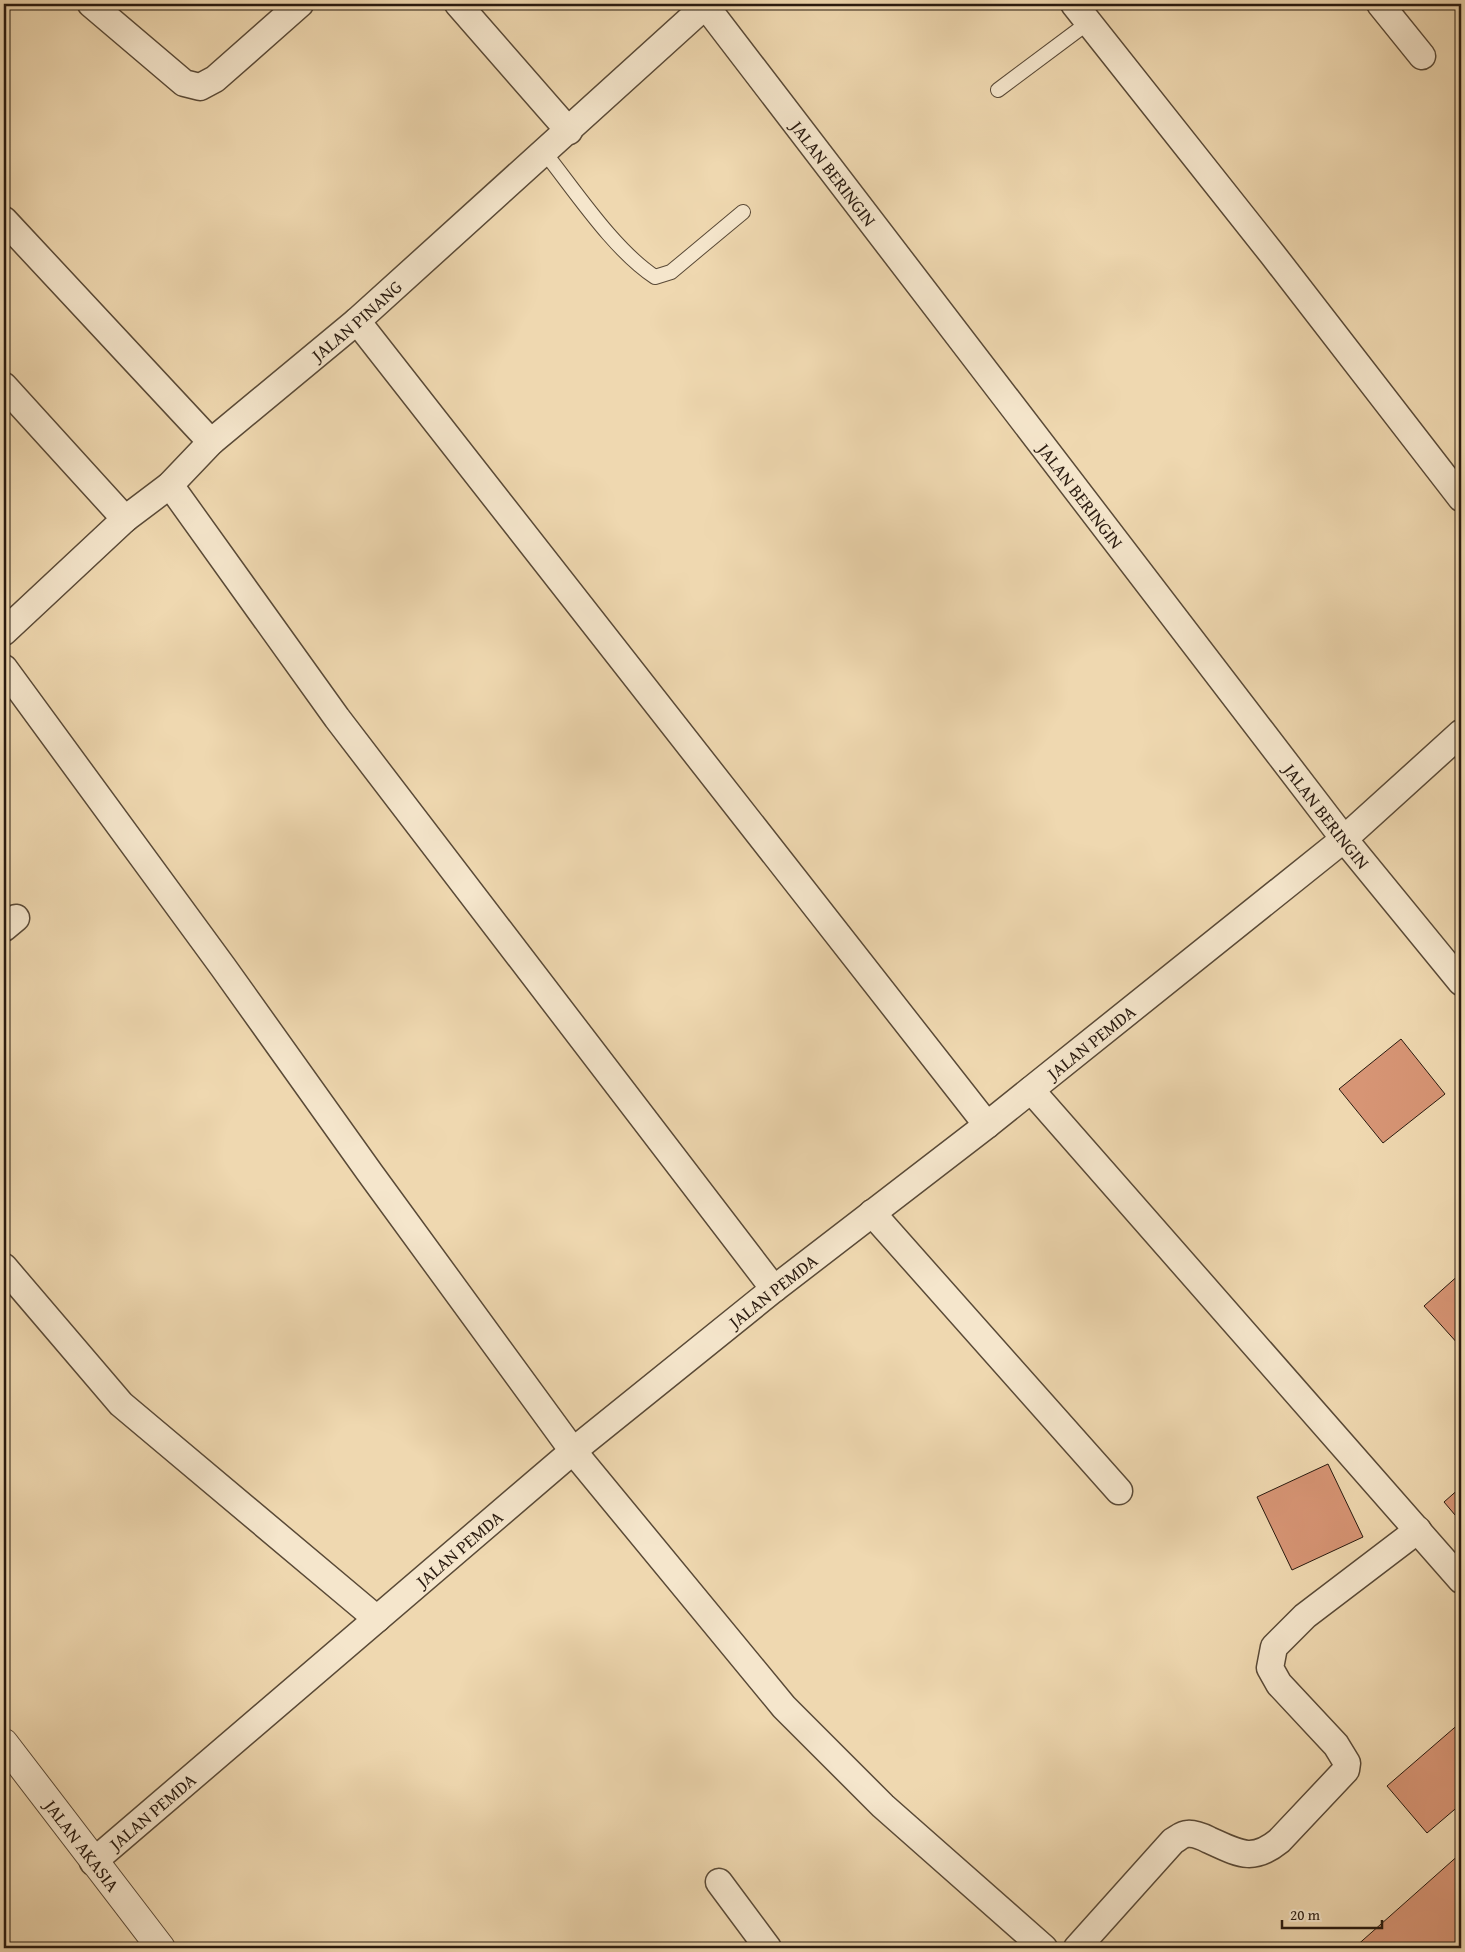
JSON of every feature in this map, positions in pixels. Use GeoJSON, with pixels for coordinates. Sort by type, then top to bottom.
{"type":"FeatureCollection","features":[{"type":"Feature","properties":{"kind":"street"},"geometry":{"type":"LineString","coordinates":[[90,4],[184,83],[200,87],[215,79],[300,4]]}},
{"type":"Feature","properties":{"kind":"street"},"geometry":{"type":"LineString","coordinates":[[458,4],[569,131]]}},
{"type":"Feature","properties":{"kind":"street"},"geometry":{"type":"LineString","coordinates":[[1380,4],[1422,56]]}},
{"type":"Feature","properties":{"kind":"street","name":"JALAN PINANG"},"geometry":{"type":"LineString","coordinates":[[4,632],[125,519],[170,485],[211,442],[357,321],[545,153],[706,5]]}},
{"type":"Feature","properties":{"kind":"street","name":"JALAN BERINGIN"},"geometry":{"type":"LineString","coordinates":[[706,5],[1344,839],[1461,982]]}},
{"type":"Feature","properties":{"kind":"street"},"geometry":{"type":"LineString","coordinates":[[1081,13],[1273,255],[1461,498]]}},
{"type":"Feature","properties":{"kind":"street"},"geometry":{"type":"LineString","coordinates":[[4,220],[211,442]]}},
{"type":"Feature","properties":{"kind":"street"},"geometry":{"type":"LineString","coordinates":[[357,321],[987,1125]]}},
{"type":"Feature","properties":{"kind":"street"},"geometry":{"type":"LineString","coordinates":[[4,386],[125,519]]}},
{"type":"Feature","properties":{"kind":"street"},"geometry":{"type":"LineString","coordinates":[[170,485],[336,718],[774,1289]]}},
{"type":"Feature","properties":{"kind":"street"},"geometry":{"type":"LineString","coordinates":[[4,668],[573,1451],[784,1708],[883,1806],[1044,1948]]}},
{"type":"Feature","properties":{"kind":"street","name":"JALAN PEMDA"},"geometry":{"type":"LineString","coordinates":[[93,1862],[573,1451],[774,1289],[987,1125],[1344,839],[1461,733]]}},
{"type":"Feature","properties":{"kind":"street"},"geometry":{"type":"LineString","coordinates":[[1031,1090],[1461,1580]]}},
{"type":"Feature","properties":{"kind":"street"},"geometry":{"type":"LineString","coordinates":[[872,1213],[1119,1491]]}},
{"type":"Feature","properties":{"kind":"street"},"geometry":{"type":"LineString","coordinates":[[4,1267],[121,1404],[377,1619]]}},
{"type":"Feature","properties":{"kind":"street"},"geometry":{"type":"LineString","coordinates":[[1077,1948],[1173,1841],[1185,1834],[1201,1836],[1234,1852],[1255,1855],[1268,1850],[1279,1841],[1346,1770],[1347,1763],[1336,1745],[1278,1684],[1270,1668],[1274,1647],[1304,1616],[1418,1530]]}},
{"type":"Feature","properties":{"kind":"street","name":"JALAN AKASIA"},"geometry":{"type":"LineString","coordinates":[[4,1743],[93,1862],[161,1948]]}},
{"type":"Feature","properties":{"kind":"street"},"geometry":{"type":"LineString","coordinates":[[719,1882],[768,1948]]}},
{"type":"Feature","properties":{"kind":"lane"},"geometry":{"type":"LineString","coordinates":[[998,90],[1081,13]]}},
{"type":"Feature","properties":{"kind":"lane"},"geometry":{"type":"LineString","coordinates":[[545,153],[611,236],[637,265],[655,277],[671,272],[743,212]]}},
{"type":"Feature","properties":{"kind":"building"},"geometry":{"type":"Polygon","coordinates":[[[1401,1039],[1445,1094],[1383,1143],[1339,1089],[1401,1039]]]}},
{"type":"Feature","properties":{"kind":"building"},"geometry":{"type":"Polygon","coordinates":[[[1461,1273],[1461,1342],[1459,1345],[1424,1306],[1461,1273]]]}},
{"type":"Feature","properties":{"kind":"building"},"geometry":{"type":"Polygon","coordinates":[[[1328,1464],[1363,1537],[1292,1570],[1257,1497],[1328,1464]]]}},
{"type":"Feature","properties":{"kind":"building"},"geometry":{"type":"Polygon","coordinates":[[[1461,1487],[1461,1522],[1444,1502],[1461,1487]]]}},
{"type":"Feature","properties":{"kind":"building"},"geometry":{"type":"Polygon","coordinates":[[[1461,1722],[1461,1804],[1427,1833],[1387,1786],[1461,1722]]]}},
{"type":"Feature","properties":{"kind":"building"},"geometry":{"type":"Polygon","coordinates":[[[1461,1853],[1461,1948],[1354,1948],[1461,1853]]]}}]}
